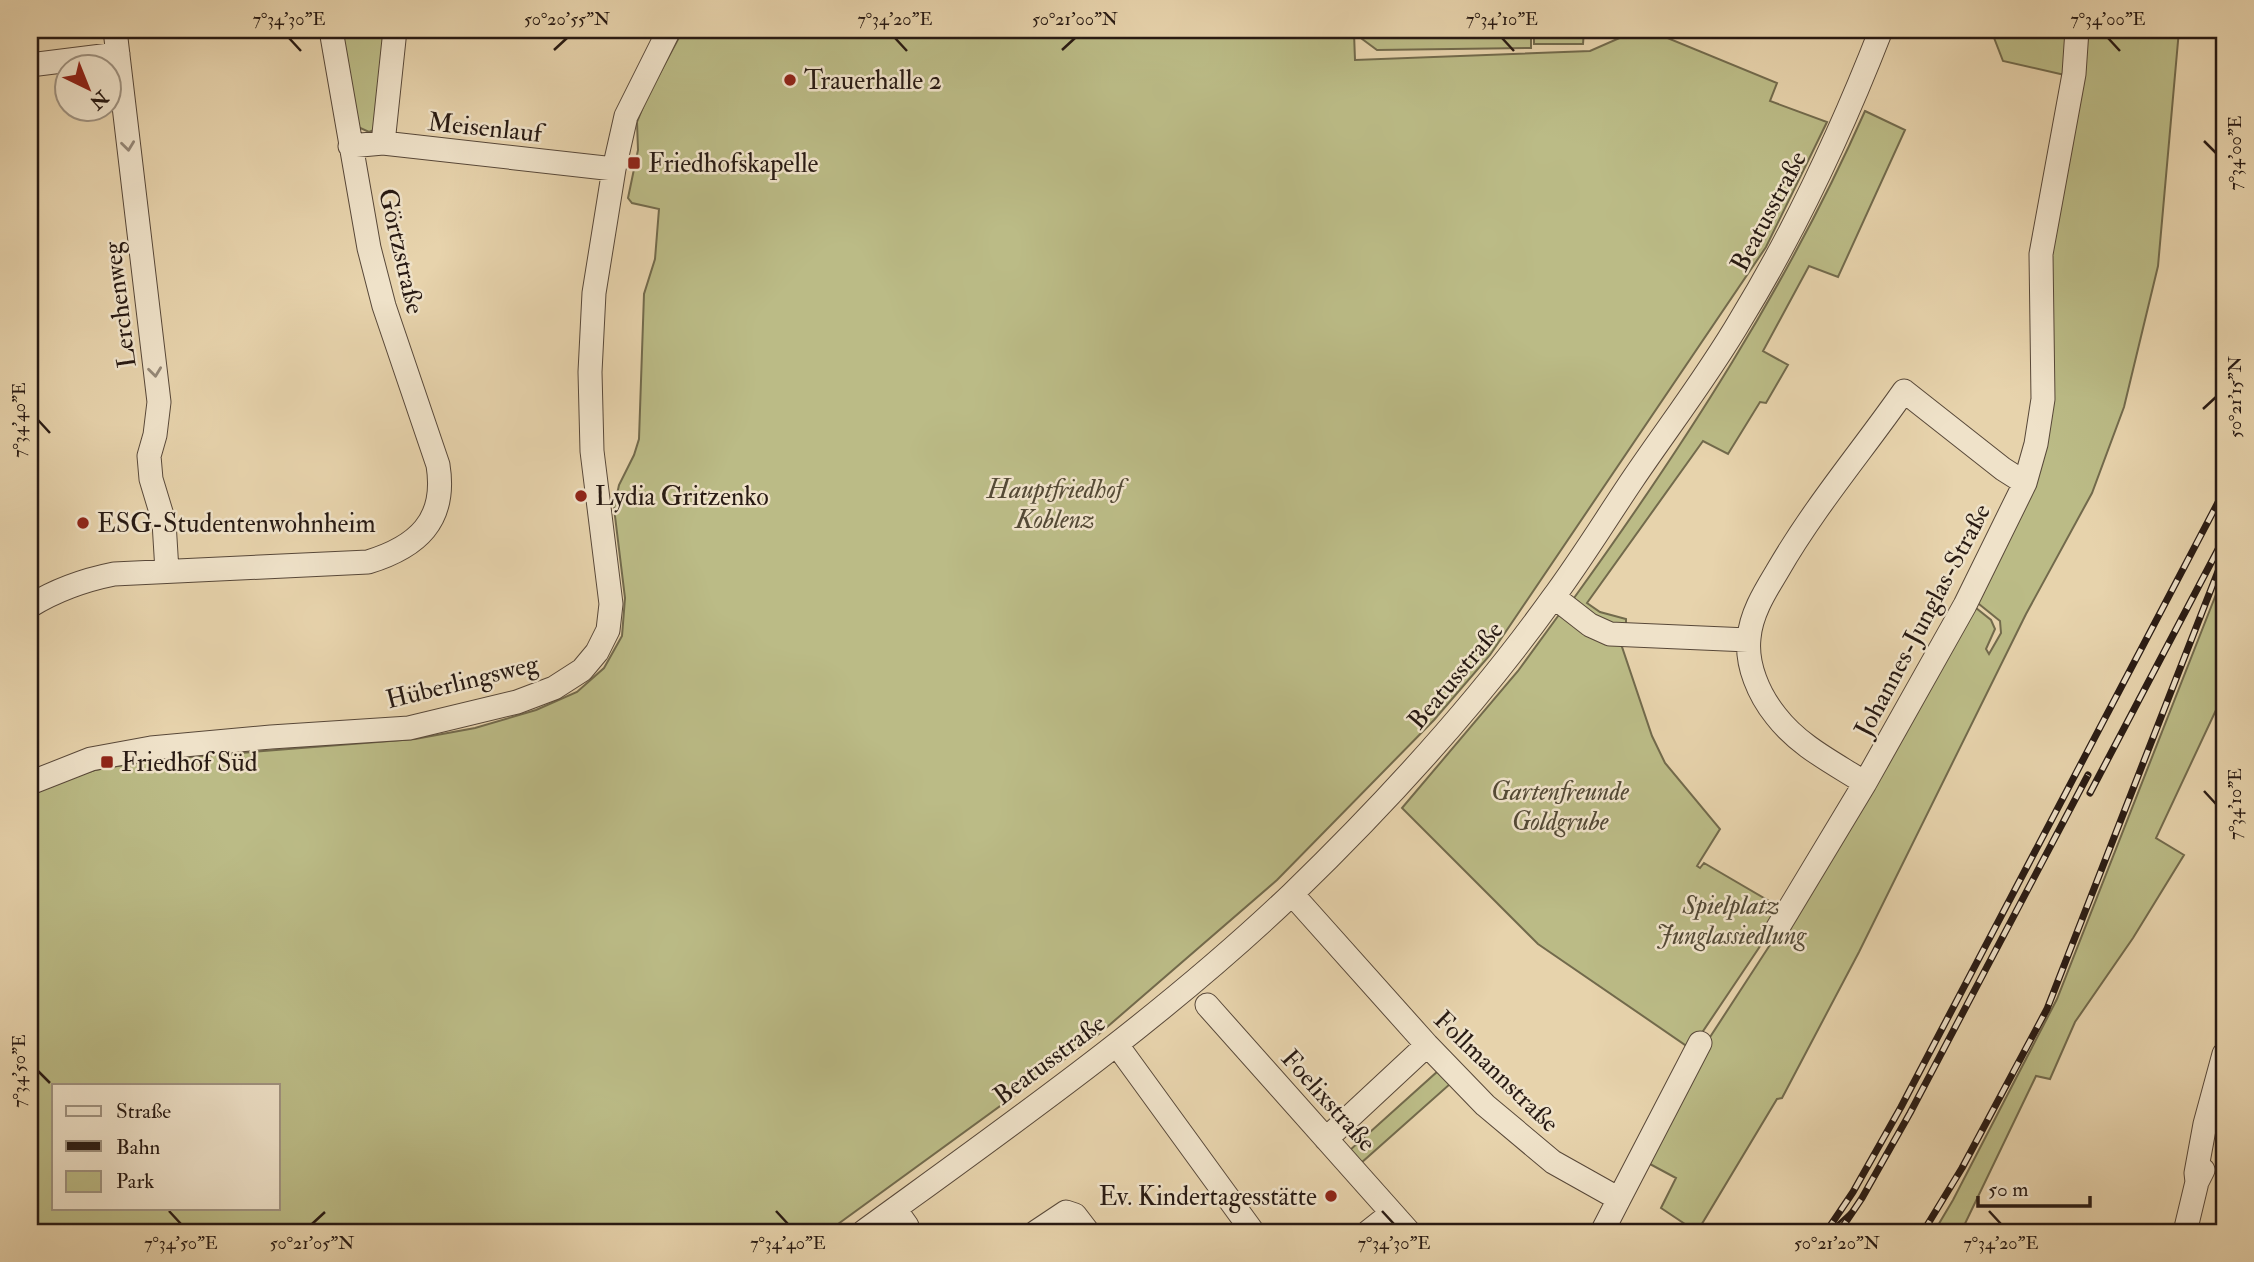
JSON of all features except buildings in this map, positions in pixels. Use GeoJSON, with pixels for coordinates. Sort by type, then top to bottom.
{"type":"FeatureCollection","features":[{"type":"Feature","properties":{"kind":"street","name":"Lerchenweg"},"geometry":{"type":"LineString","coordinates":[[114,30],[118,52]]}},
{"type":"Feature","properties":{"kind":"street","name":"Görtzstraße"},"geometry":{"type":"LineString","coordinates":[[167,571],[368,562],[392,554],[410,544],[422,533],[432,517],[440,480],[438,465],[384,306],[369,248],[331,30]]}},
{"type":"Feature","properties":{"kind":"street"},"geometry":{"type":"LineString","coordinates":[[383,144],[395,30]]}},
{"type":"Feature","properties":{"kind":"street","name":"Hüberlingsweg"},"geometry":{"type":"LineString","coordinates":[[30,783],[90,759],[151,748],[410,728],[517,702],[554,688],[582,670],[597,652],[608,630],[611,604],[593,452],[590,372],[594,293],[614,169],[626,116],[669,30]]}},
{"type":"Feature","properties":{"kind":"street","name":"Beatusstraße"},"geometry":{"type":"LineString","coordinates":[[863,1232],[1116,1045],[1190,985],[1292,894],[1448,730],[1554,597],[1739,323],[1807,200],[1881,30]]}},
{"type":"Feature","properties":{"kind":"street","name":"Johannes-Junglas-Straße"},"geometry":{"type":"LineString","coordinates":[[1777,929],[1865,783],[1969,598],[2025,483],[2036,444],[2043,399],[2041,254],[2074,74],[2077,30]]}},
{"type":"Feature","properties":{"kind":"street"},"geometry":{"type":"LineString","coordinates":[[30,65],[52,62]]}},
{"type":"Feature","properties":{"kind":"street","name":"Lerchenweg"},"geometry":{"type":"LineString","coordinates":[[122,88],[159,402],[149,456],[150,479],[164,522],[167,571]]}},
{"type":"Feature","properties":{"kind":"street","name":"Meisenlauf"},"geometry":{"type":"LineString","coordinates":[[350,146],[383,144],[614,169]]}},
{"type":"Feature","properties":{"kind":"street","name":"Johannes-Junglas-Straße"},"geometry":{"type":"LineString","coordinates":[[1865,783],[1800,740],[1775,715],[1755,679],[1749,653],[1750,629],[1762,598],[1803,527],[1904,391],[1987,457],[2025,483]]}},
{"type":"Feature","properties":{"kind":"street"},"geometry":{"type":"LineString","coordinates":[[30,606],[47,595],[87,579],[114,574],[167,571]]}},
{"type":"Feature","properties":{"kind":"street"},"geometry":{"type":"LineString","coordinates":[[1554,597],[1590,625],[1611,634],[1748,640]]}},
{"type":"Feature","properties":{"kind":"street","name":"Follmannstraße"},"geometry":{"type":"LineString","coordinates":[[1292,894],[1427,1045],[1493,1112],[1553,1162],[1619,1199]]}},
{"type":"Feature","properties":{"kind":"street","name":"Foelixstraße"},"geometry":{"type":"LineString","coordinates":[[1207,1005],[1409,1232]]}},
{"type":"Feature","properties":{"kind":"street"},"geometry":{"type":"LineString","coordinates":[[1602,1232],[1700,1043]]}},
{"type":"Feature","properties":{"kind":"street"},"geometry":{"type":"LineString","coordinates":[[1116,1045],[1253,1232]]}},
{"type":"Feature","properties":{"kind":"street"},"geometry":{"type":"LineString","coordinates":[[1326,1139],[1427,1045]]}},
{"type":"Feature","properties":{"kind":"street"},"geometry":{"type":"LineString","coordinates":[[2197,1182],[2196,1172],[2205,1124],[2223,1065]]}},
{"type":"Feature","properties":{"kind":"street"},"geometry":{"type":"LineString","coordinates":[[2185,1232],[2197,1182],[2224,1107]]}},
{"type":"Feature","properties":{"kind":"street"},"geometry":{"type":"LineString","coordinates":[[895,1209],[906,1224],[907,1232]]}},
{"type":"Feature","properties":{"kind":"street"},"geometry":{"type":"LineString","coordinates":[[1037,1232],[1062,1214],[1070,1212],[1088,1232]]}},
{"type":"Feature","properties":{"kind":"street"},"geometry":{"type":"LineString","coordinates":[[1368,1232],[1392,1213]]}},
{"type":"Feature","properties":{"kind":"green space","name":"Hauptfriedhof Koblenz"},"geometry":{"type":"Polygon","coordinates":[[[683,30],[1531,30],[1531,48],[1377,50],[1354,33],[1355,60],[1590,51],[1624,36],[1653,32],[1777,83],[1770,101],[1827,122],[1766,247],[1490,655],[1434,720],[1277,880],[1099,1034],[827,1232],[30,1232],[30,796],[53,783],[95,770],[152,760],[415,739],[475,728],[536,710],[577,692],[604,668],[622,636],[625,598],[614,508],[619,485],[639,439],[644,294],[655,259],[659,209],[632,203],[628,198],[638,150],[637,122],[647,97],[683,30]]]}},
{"type":"Feature","properties":{"kind":"green space"},"geometry":{"type":"Polygon","coordinates":[[[1534,30],[1584,30],[1583,44],[1534,44],[1534,30]]]}},
{"type":"Feature","properties":{"kind":"green space"},"geometry":{"type":"Polygon","coordinates":[[[1991,30],[2073,30],[2069,76],[2003,61],[1991,30]]]}},
{"type":"Feature","properties":{"kind":"green space"},"geometry":{"type":"Polygon","coordinates":[[[2081,30],[2179,30],[2158,266],[2124,407],[2092,493],[2026,614],[1859,952],[1782,1098],[1777,1099],[1697,1232],[1661,1208],[1676,1178],[1648,1163],[1699,1054],[1794,908],[1971,604],[1991,620],[1995,629],[1986,649],[1989,654],[2001,633],[2000,621],[1974,600],[2029,491],[2046,266],[2081,30]]]}},
{"type":"Feature","properties":{"kind":"green space"},"geometry":{"type":"Polygon","coordinates":[[[342,33],[389,34],[374,130],[369,132],[358,127],[342,33]]]}},
{"type":"Feature","properties":{"kind":"green space"},"geometry":{"type":"Polygon","coordinates":[[[1865,111],[1905,130],[1838,277],[1809,266],[1763,351],[1788,365],[1766,403],[1760,402],[1728,454],[1703,441],[1587,603],[1600,612],[1626,619],[1626,629],[1607,625],[1574,598],[1695,422],[1732,362],[1803,239],[1865,111]]]}},
{"type":"Feature","properties":{"kind":"green space"},"geometry":{"type":"Polygon","coordinates":[[[2224,574],[2224,693],[2156,838],[2184,855],[2133,938],[2075,1022],[2050,1079],[2036,1076],[1961,1232],[1934,1232],[2057,999],[2224,574]]]}},
{"type":"Feature","properties":{"kind":"green space","name":"Gartenfreunde Goldgrube"},"geometry":{"type":"Polygon","coordinates":[[[1561,612],[1621,644],[1652,736],[1665,763],[1720,829],[1697,866],[1700,868],[1704,863],[1781,908],[1781,915],[1691,1049],[1538,944],[1402,808],[1518,671],[1561,612]]]}},
{"type":"Feature","properties":{"kind":"green space"},"geometry":{"type":"Polygon","coordinates":[[[1438,1071],[1450,1084],[1361,1163],[1350,1150],[1438,1071]]]}},
{"type":"Feature","properties":{"kind":"railway"},"geometry":{"type":"LineString","coordinates":[[1826,1232],[1853,1192],[1901,1107],[2224,491]]}},
{"type":"Feature","properties":{"kind":"railway"},"geometry":{"type":"LineString","coordinates":[[2090,793],[2224,538]]}},
{"type":"Feature","properties":{"kind":"railway"},"geometry":{"type":"LineString","coordinates":[[1923,1232],[1962,1168],[2047,1009],[2224,556]]}},
{"type":"Feature","properties":{"kind":"railway"},"geometry":{"type":"LineString","coordinates":[[1839,1232],[1862,1198],[1910,1113],[2088,775]]}},
{"type":"Feature","properties":{"kind":"place","name":"Trauerhalle 2"},"geometry":{"type":"Point","coordinates":[790,80]}},
{"type":"Feature","properties":{"kind":"place","name":"Friedhofskapelle"},"geometry":{"type":"Point","coordinates":[634,163]}},
{"type":"Feature","properties":{"kind":"place","name":"Lydia Gritzenko"},"geometry":{"type":"Point","coordinates":[581,496]}},
{"type":"Feature","properties":{"kind":"place","name":"ESG-Studentenwohnheim"},"geometry":{"type":"Point","coordinates":[83,523]}},
{"type":"Feature","properties":{"kind":"place","name":"Friedhof Süd"},"geometry":{"type":"Point","coordinates":[107,762]}},
{"type":"Feature","properties":{"kind":"place","name":"Ev. Kindertagesstätte"},"geometry":{"type":"Point","coordinates":[1331,1196]}},
{"type":"Feature","properties":{"kind":"park label","name":"Spielplatz Junglassiedlung"},"geometry":{"type":"Point","coordinates":[1731,920]}}]}
